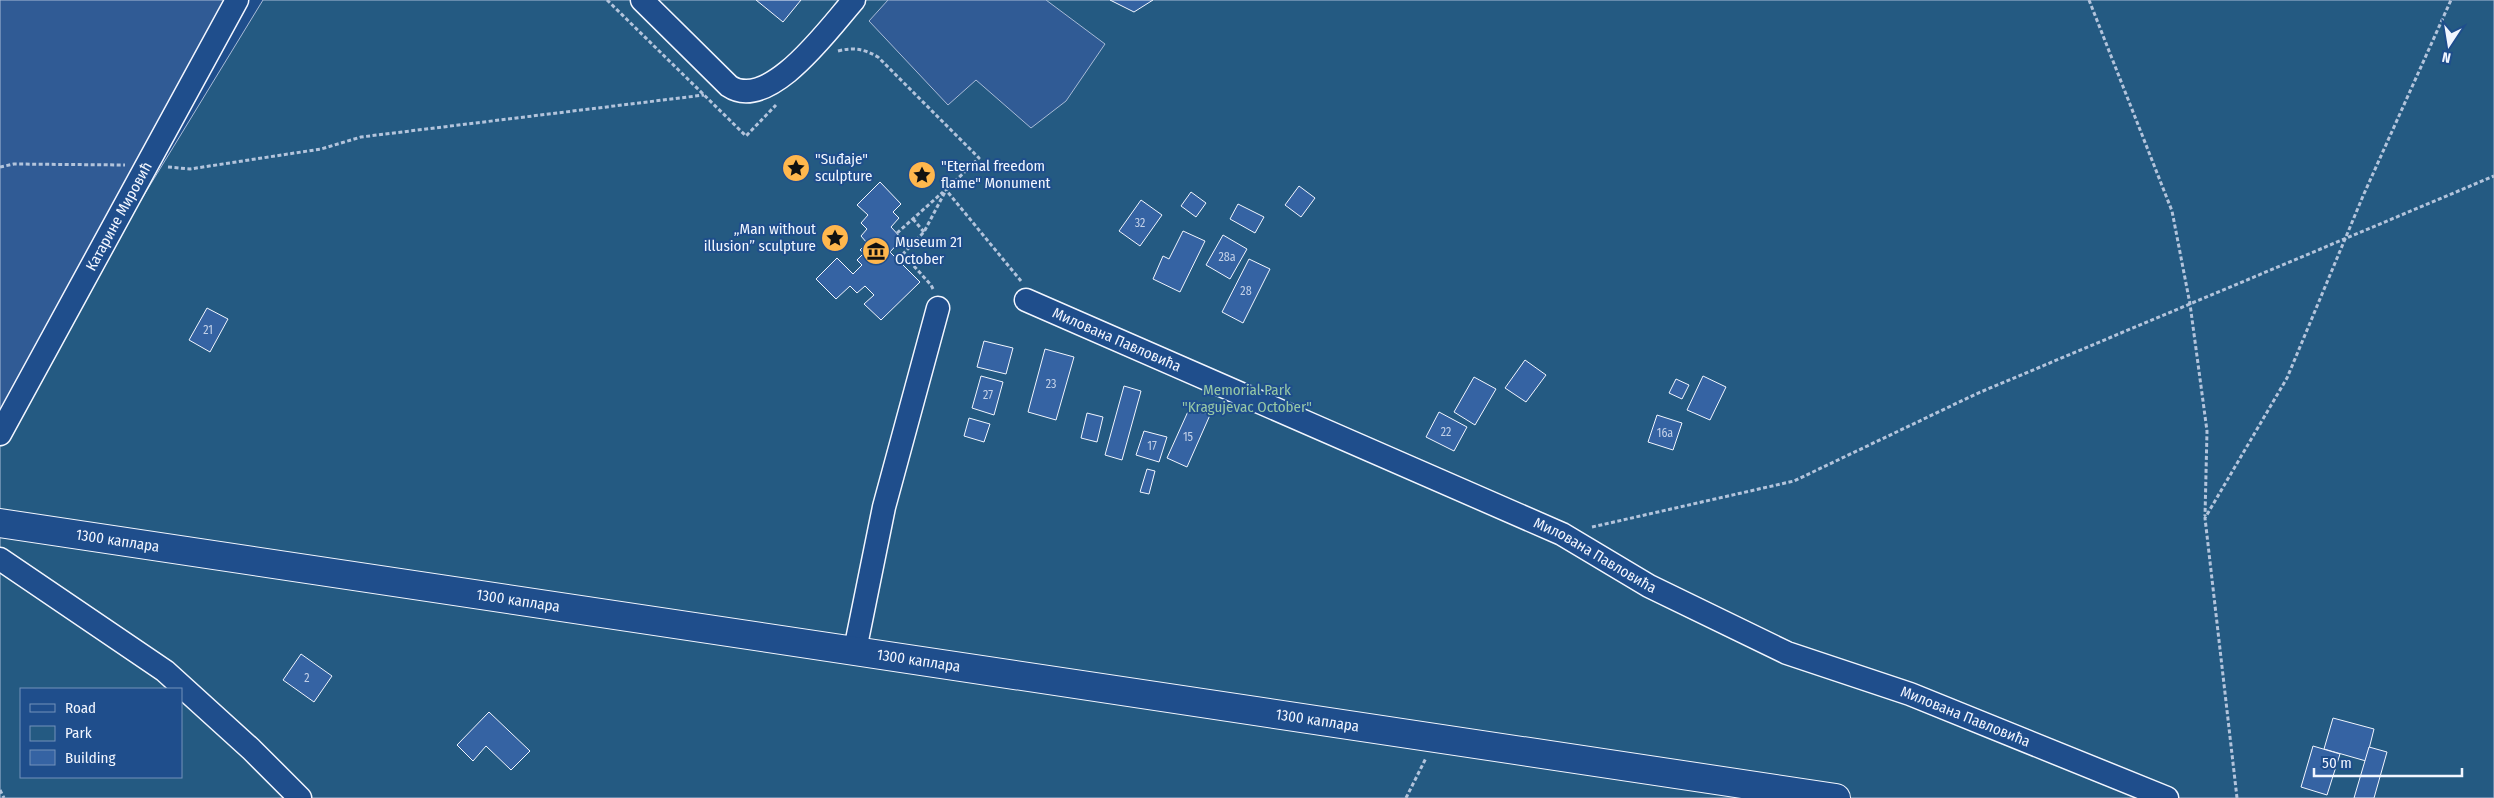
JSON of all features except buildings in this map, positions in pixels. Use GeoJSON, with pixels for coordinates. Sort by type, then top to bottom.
{"type":"FeatureCollection","features":[{"type":"Feature","properties":{"kind":"main road","name":"1300 каплара"},"geometry":{"type":"LineString","coordinates":[[0,524],[855,650],[1836,798]]}},
{"type":"Feature","properties":{"kind":"street","name":"Катарине Мировић"},"geometry":{"type":"LineString","coordinates":[[0,434],[237,0]]}},
{"type":"Feature","properties":{"kind":"street"},"geometry":{"type":"LineString","coordinates":[[642,0],[723,81],[734,90],[742,92],[752,92],[762,88],[783,75],[796,64],[854,0]]}},
{"type":"Feature","properties":{"kind":"street","name":"Милована Павловића"},"geometry":{"type":"LineString","coordinates":[[1035,304],[1562,534],[1649,586],[1787,653],[1910,694],[2167,798]]}},
{"type":"Feature","properties":{"kind":"street"},"geometry":{"type":"LineString","coordinates":[[855,650],[884,507],[938,308]]}},
{"type":"Feature","properties":{"kind":"street"},"geometry":{"type":"LineString","coordinates":[[0,559],[165,671],[251,749],[300,798]]}},
{"type":"Feature","properties":{"kind":"path"},"geometry":{"type":"LineString","coordinates":[[607,0],[746,136]]}},
{"type":"Feature","properties":{"kind":"path"},"geometry":{"type":"LineString","coordinates":[[2089,0],[2172,211],[2190,304],[2207,430],[2205,518],[2237,798]]}},
{"type":"Feature","properties":{"kind":"path"},"geometry":{"type":"LineString","coordinates":[[2205,518],[2287,378],[2345,239],[2451,0]]}},
{"type":"Feature","properties":{"kind":"path"},"geometry":{"type":"LineString","coordinates":[[832,53],[850,48],[865,49],[878,57],[979,158],[946,190],[896,233]]}},
{"type":"Feature","properties":{"kind":"path"},"geometry":{"type":"LineString","coordinates":[[0,167],[14,164],[190,168],[320,149],[361,137],[704,95]]}},
{"type":"Feature","properties":{"kind":"path"},"geometry":{"type":"LineString","coordinates":[[1562,534],[1794,482],[1976,394],[2494,176]]}},
{"type":"Feature","properties":{"kind":"path"},"geometry":{"type":"LineString","coordinates":[[938,308],[931,285],[903,254],[924,232],[946,190]]}},
{"type":"Feature","properties":{"kind":"path"},"geometry":{"type":"LineString","coordinates":[[946,190],[1035,304]]}},
{"type":"Feature","properties":{"kind":"path"},"geometry":{"type":"LineString","coordinates":[[913,219],[924,232]]}},
{"type":"Feature","properties":{"kind":"path"},"geometry":{"type":"LineString","coordinates":[[1406,798],[1437,738]]}},
{"type":"Feature","properties":{"kind":"path"},"geometry":{"type":"LineString","coordinates":[[0,790],[4,798]]}},
{"type":"Feature","properties":{"kind":"green space","name":"Memorial Park \"Kragujevac October\""},"geometry":{"type":"Polygon","coordinates":[[[263,0],[2494,0],[2494,798],[0,798],[0,431],[263,0]]]}},
{"type":"Feature","properties":{"kind":"shaded area"},"geometry":{"type":"Polygon","coordinates":[[[0,0],[237,0],[0,415],[0,0]]]}},
{"type":"Feature","properties":{"kind":"shaded area"},"geometry":{"type":"Polygon","coordinates":[[[888,0],[1046,0],[1105,44],[1066,101],[1031,128],[976,80],[948,105],[869,21],[888,0]]]}},
{"type":"Feature","properties":{"kind":"place","name":"\"Suđaje\" sculpture"},"geometry":{"type":"Point","coordinates":[796,168]}},
{"type":"Feature","properties":{"kind":"place","name":"\"Eternal freedom flame\" Monument"},"geometry":{"type":"Point","coordinates":[922,175]}},
{"type":"Feature","properties":{"kind":"place","name":"„Man without illusion” sculpture"},"geometry":{"type":"Point","coordinates":[835,238]}},
{"type":"Feature","properties":{"kind":"place","name":"Museum 21 October"},"geometry":{"type":"Point","coordinates":[876,251]}}]}
